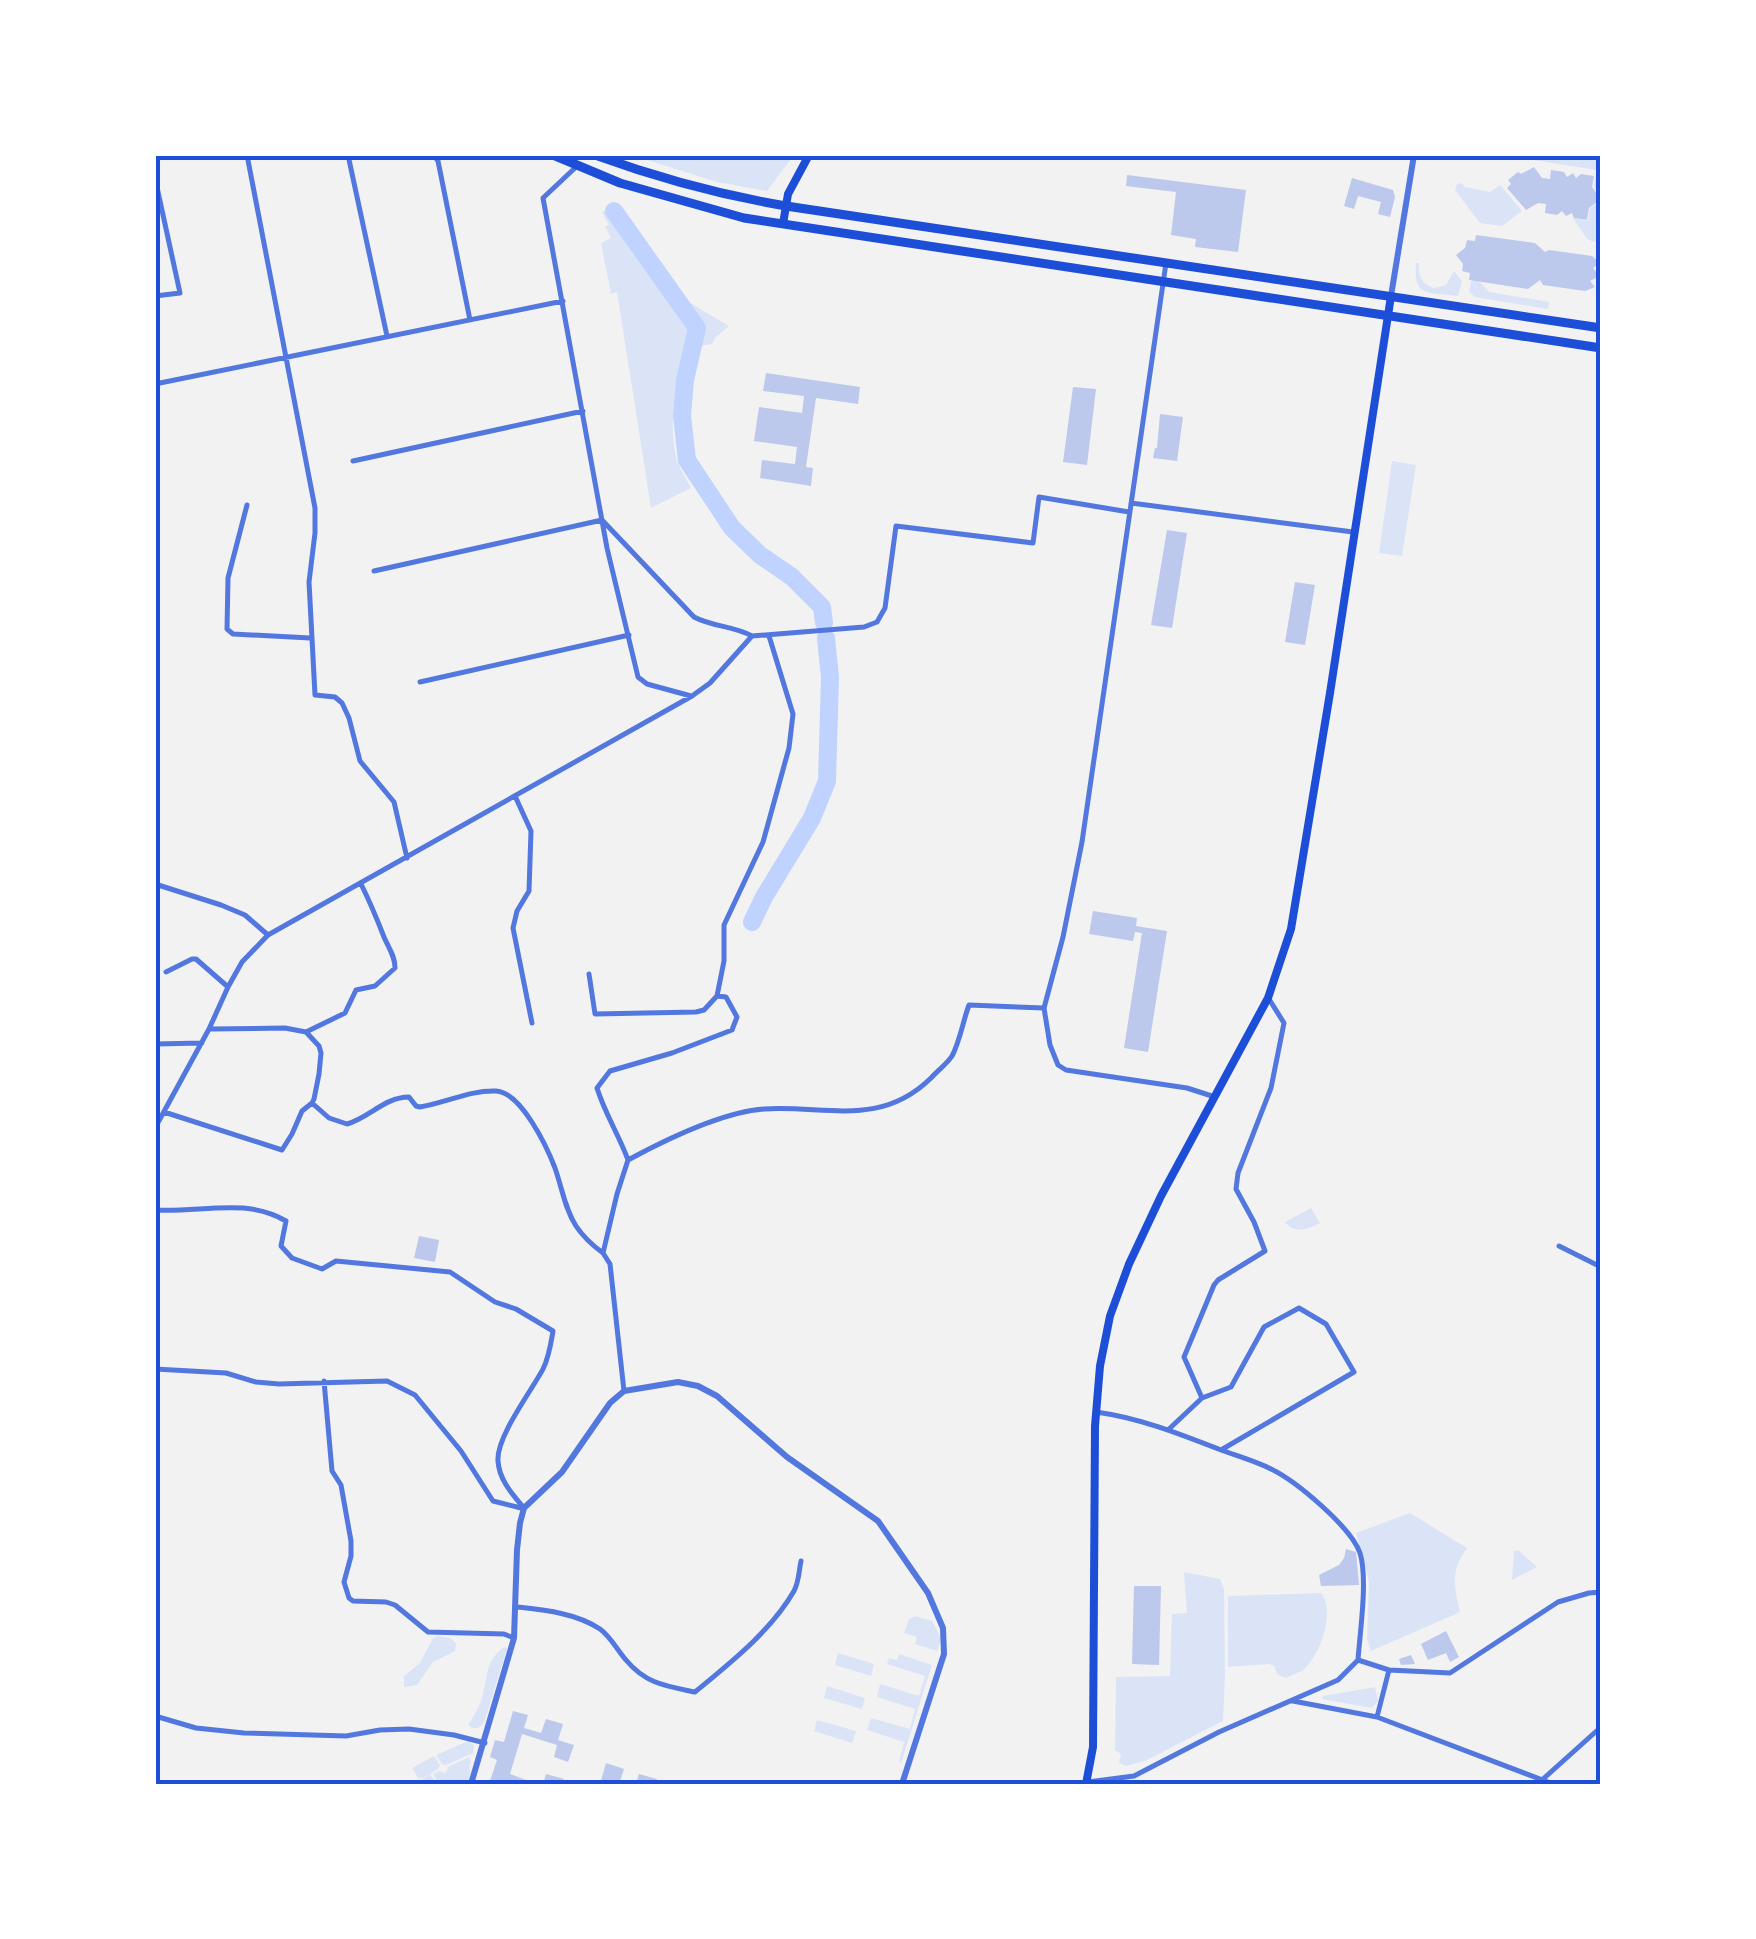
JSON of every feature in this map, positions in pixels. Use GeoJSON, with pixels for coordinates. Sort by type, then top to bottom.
{"type":"FeatureCollection","features":[{"type":"Feature","properties":{"kind":"highway"},"geometry":{"type":"LineString","coordinates":[[553,155],[620,183],[702,207],[783,224],[1601,348]]}},
{"type":"Feature","properties":{"kind":"highway"},"geometry":{"type":"LineString","coordinates":[[595,155],[666,180],[744,199],[1601,328]]}},
{"type":"Feature","properties":{"kind":"main road"},"geometry":{"type":"LineString","coordinates":[[783,224],[788,194],[809,155]]}},
{"type":"Feature","properties":{"kind":"main road"},"geometry":{"type":"LineString","coordinates":[[1086,1783],[1092,1747],[1096,1412],[1110,1316],[1161,1196],[1268,998],[1291,929],[1391,296]]}},
{"type":"Feature","properties":{"kind":"street"},"geometry":{"type":"LineString","coordinates":[[247,155],[315,508],[316,533],[309,582],[314,695],[342,703],[360,761],[394,802],[408,858]]}},
{"type":"Feature","properties":{"kind":"street"},"geometry":{"type":"LineString","coordinates":[[348,155],[386,336]]}},
{"type":"Feature","properties":{"kind":"street"},"geometry":{"type":"LineString","coordinates":[[432,155],[438,161],[470,320]]}},
{"type":"Feature","properties":{"kind":"street"},"geometry":{"type":"LineString","coordinates":[[1391,296],[1414,155]]}},
{"type":"Feature","properties":{"kind":"street"},"geometry":{"type":"LineString","coordinates":[[577,166],[543,198],[602,520],[641,681],[692,696]]}},
{"type":"Feature","properties":{"kind":"street"},"geometry":{"type":"LineString","coordinates":[[155,178],[180,292],[155,296]]}},
{"type":"Feature","properties":{"kind":"street"},"geometry":{"type":"LineString","coordinates":[[1166,263],[1082,842],[1064,937],[1044,1008],[1050,1045],[1058,1065],[1066,1070],[1187,1088],[1215,1098]]}},
{"type":"Feature","properties":{"kind":"street"},"geometry":{"type":"LineString","coordinates":[[155,384],[564,300]]}},
{"type":"Feature","properties":{"kind":"street"},"geometry":{"type":"LineString","coordinates":[[353,461],[583,411]]}},
{"type":"Feature","properties":{"kind":"street"},"geometry":{"type":"LineString","coordinates":[[602,520],[694,617],[752,636],[769,636],[864,627],[877,622],[885,608],[896,526],[1032,544],[1039,497],[1129,512]]}},
{"type":"Feature","properties":{"kind":"street"},"geometry":{"type":"LineString","coordinates":[[1131,502],[1354,532]]}},
{"type":"Feature","properties":{"kind":"street"},"geometry":{"type":"LineString","coordinates":[[247,504],[228,578],[227,628],[234,634],[311,638]]}},
{"type":"Feature","properties":{"kind":"street"},"geometry":{"type":"LineString","coordinates":[[374,572],[602,520]]}},
{"type":"Feature","properties":{"kind":"street"},"geometry":{"type":"LineString","coordinates":[[420,682],[629,635]]}},
{"type":"Feature","properties":{"kind":"street"},"geometry":{"type":"LineString","coordinates":[[155,1128],[242,962],[268,935],[692,696],[710,683],[752,636]]}},
{"type":"Feature","properties":{"kind":"street"},"geometry":{"type":"LineString","coordinates":[[589,974],[595,1014],[696,1012],[704,1010],[717,996],[724,960],[724,925],[763,842],[789,748],[793,714],[769,636]]}},
{"type":"Feature","properties":{"kind":"street"},"geometry":{"type":"LineString","coordinates":[[516,796],[532,831],[529,892],[512,928],[532,1022]]}},
{"type":"Feature","properties":{"kind":"street"},"geometry":{"type":"LineString","coordinates":[[155,884],[221,904],[245,915],[268,935]]}},
{"type":"Feature","properties":{"kind":"street"},"geometry":{"type":"LineString","coordinates":[[209,1029],[260,1027],[306,1032],[345,1013],[356,990],[375,986],[394,968],[378,916],[361,884]]}},
{"type":"Feature","properties":{"kind":"street"},"geometry":{"type":"LineString","coordinates":[[166,972],[193,958],[228,987]]}},
{"type":"Feature","properties":{"kind":"street"},"geometry":{"type":"LineString","coordinates":[[603,1253],[628,1160],[604,1112],[598,1088],[610,1070],[672,1053],[732,1030],[737,1016],[726,997],[717,996]]}},
{"type":"Feature","properties":{"kind":"street"},"geometry":{"type":"LineString","coordinates":[[1202,1398],[1184,1357],[1206,1303],[1218,1280],[1265,1251],[1236,1189],[1238,1173],[1270,1088],[1284,1023],[1268,998]]}},
{"type":"Feature","properties":{"kind":"street"},"geometry":{"type":"LineString","coordinates":[[628,1160],[733,1115],[764,1110],[847,1113],[888,1107],[922,1086],[952,1057],[969,1005],[1044,1008]]}},
{"type":"Feature","properties":{"kind":"street"},"geometry":{"type":"LineString","coordinates":[[164,1112],[282,1150],[302,1110],[312,1103],[319,1074],[321,1054],[316,1041],[306,1032]]}},
{"type":"Feature","properties":{"kind":"street"},"geometry":{"type":"LineString","coordinates":[[155,1044],[202,1042]]}},
{"type":"Feature","properties":{"kind":"street"},"geometry":{"type":"LineString","coordinates":[[312,1103],[329,1118],[347,1124],[365,1118],[398,1097],[408,1096],[420,1107],[482,1093],[506,1094],[529,1117],[548,1153],[574,1224],[610,1264],[624,1391]]}},
{"type":"Feature","properties":{"kind":"street"},"geometry":{"type":"LineString","coordinates":[[155,1210],[269,1211],[286,1221],[281,1246],[292,1258],[322,1269],[336,1262],[450,1272],[495,1302],[516,1309],[553,1331],[546,1363],[516,1412],[499,1452],[498,1462],[506,1485],[524,1508]]}},
{"type":"Feature","properties":{"kind":"street"},"geometry":{"type":"LineString","coordinates":[[1559,1246],[1601,1267]]}},
{"type":"Feature","properties":{"kind":"street"},"geometry":{"type":"LineString","coordinates":[[1168,1430],[1202,1398],[1231,1387],[1264,1326],[1300,1308],[1326,1324],[1354,1372],[1221,1450]]}},
{"type":"Feature","properties":{"kind":"street"},"geometry":{"type":"LineString","coordinates":[[155,1368],[226,1374],[279,1384],[387,1381],[415,1395],[454,1441],[493,1501],[524,1508]]}},
{"type":"Feature","properties":{"kind":"street"},"geometry":{"type":"LineString","coordinates":[[324,1381],[332,1471],[341,1485],[351,1541],[352,1556],[344,1582],[349,1598],[386,1602],[428,1632],[504,1634],[514,1638]]}},
{"type":"Feature","properties":{"kind":"street"},"geometry":{"type":"LineString","coordinates":[[471,1784],[514,1638],[517,1550],[524,1508],[562,1472],[610,1403],[624,1391],[678,1382],[717,1396],[787,1457],[878,1521],[928,1593],[943,1628],[944,1654],[902,1784]]}},
{"type":"Feature","properties":{"kind":"street"},"geometry":{"type":"LineString","coordinates":[[1086,1783],[1134,1776],[1219,1732],[1338,1680],[1358,1660],[1362,1572],[1359,1550],[1342,1526],[1274,1470],[1168,1430],[1096,1412]]}},
{"type":"Feature","properties":{"kind":"street"},"geometry":{"type":"LineString","coordinates":[[516,1606],[551,1610],[600,1629],[627,1662],[654,1684],[695,1692],[737,1657],[772,1620],[796,1588],[801,1561]]}},
{"type":"Feature","properties":{"kind":"street"},"geometry":{"type":"LineString","coordinates":[[1358,1660],[1389,1670],[1450,1674],[1558,1602],[1601,1592]]}},
{"type":"Feature","properties":{"kind":"street"},"geometry":{"type":"LineString","coordinates":[[1377,1718],[1389,1670]]}},
{"type":"Feature","properties":{"kind":"street"},"geometry":{"type":"LineString","coordinates":[[1290,1700],[1377,1718],[1553,1784]]}},
{"type":"Feature","properties":{"kind":"street"},"geometry":{"type":"LineString","coordinates":[[155,1716],[196,1728],[256,1734],[346,1736],[409,1730],[484,1742]]}},
{"type":"Feature","properties":{"kind":"street"},"geometry":{"type":"LineString","coordinates":[[1542,1782],[1601,1727]]}},
{"type":"Feature","properties":{"kind":"shaded area"},"geometry":{"type":"Polygon","coordinates":[[[631,155],[794,155],[767,191],[717,182],[631,155]]]}},
{"type":"Feature","properties":{"kind":"shaded area"},"geometry":{"type":"Polygon","coordinates":[[[1601,155],[1601,198],[1594,187],[1596,170],[1521,158],[1601,155]]]}},
{"type":"Feature","properties":{"kind":"shaded area"},"geometry":{"type":"Polygon","coordinates":[[[1461,183],[1490,192],[1500,185],[1522,211],[1502,226],[1480,223],[1455,190],[1461,183]]]}},
{"type":"Feature","properties":{"kind":"shaded area"},"geometry":{"type":"Polygon","coordinates":[[[1601,201],[1601,237],[1594,242],[1587,239],[1573,218],[1588,221],[1590,208],[1601,201]]]}},
{"type":"Feature","properties":{"kind":"shaded area"},"geometry":{"type":"Polygon","coordinates":[[[617,206],[680,297],[729,326],[712,344],[688,348],[677,386],[673,439],[676,457],[691,488],[651,508],[617,292],[611,294],[601,243],[611,238],[602,212],[617,206]]]}},
{"type":"Feature","properties":{"kind":"shaded area"},"geometry":{"type":"Polygon","coordinates":[[[1416,263],[1423,281],[1434,288],[1446,285],[1454,271],[1462,281],[1458,296],[1420,288],[1416,263]]]}},
{"type":"Feature","properties":{"kind":"shaded area"},"geometry":{"type":"Polygon","coordinates":[[[1474,280],[1489,292],[1549,302],[1548,309],[1475,297],[1469,292],[1474,280]]]}},
{"type":"Feature","properties":{"kind":"shaded area"},"geometry":{"type":"Polygon","coordinates":[[[1392,461],[1416,465],[1402,556],[1379,553],[1392,461]]]}},
{"type":"Feature","properties":{"kind":"shaded area"},"geometry":{"type":"Polygon","coordinates":[[[1311,1208],[1320,1223],[1297,1230],[1285,1222],[1311,1208]]]}},
{"type":"Feature","properties":{"kind":"shaded area"},"geometry":{"type":"Polygon","coordinates":[[[1410,1513],[1467,1548],[1455,1579],[1460,1612],[1371,1651],[1367,1639],[1369,1581],[1356,1533],[1410,1513]]]}},
{"type":"Feature","properties":{"kind":"shaded area"},"geometry":{"type":"Polygon","coordinates":[[[1518,1550],[1537,1567],[1512,1580],[1514,1551],[1518,1550]]]}},
{"type":"Feature","properties":{"kind":"shaded area"},"geometry":{"type":"Polygon","coordinates":[[[1184,1572],[1220,1579],[1224,1589],[1223,1721],[1145,1761],[1126,1766],[1119,1763],[1121,1754],[1115,1750],[1116,1677],[1170,1676],[1172,1614],[1187,1613],[1184,1572]]]}},
{"type":"Feature","properties":{"kind":"shaded area"},"geometry":{"type":"Polygon","coordinates":[[[1321,1593],[1327,1611],[1324,1633],[1315,1655],[1302,1671],[1286,1678],[1269,1664],[1228,1667],[1228,1596],[1321,1593]]]}},
{"type":"Feature","properties":{"kind":"shaded area"},"geometry":{"type":"Polygon","coordinates":[[[915,1616],[932,1621],[941,1638],[937,1651],[915,1644],[917,1637],[904,1633],[909,1619],[915,1616]]]}},
{"type":"Feature","properties":{"kind":"shaded area"},"geometry":{"type":"Polygon","coordinates":[[[439,1636],[456,1643],[455,1651],[433,1662],[417,1685],[404,1687],[404,1676],[420,1663],[433,1638],[439,1636]]]}},
{"type":"Feature","properties":{"kind":"shaded area"},"geometry":{"type":"Polygon","coordinates":[[[505,1647],[484,1723],[472,1728],[468,1725],[481,1701],[490,1664],[505,1647]]]}},
{"type":"Feature","properties":{"kind":"shaded area"},"geometry":{"type":"Polygon","coordinates":[[[838,1653],[874,1664],[871,1676],[835,1665],[838,1653]]]}},
{"type":"Feature","properties":{"kind":"shaded area"},"geometry":{"type":"Polygon","coordinates":[[[899,1654],[932,1665],[901,1763],[904,1742],[867,1730],[871,1718],[910,1729],[915,1709],[877,1697],[880,1684],[919,1696],[925,1676],[887,1664],[889,1658],[897,1660],[899,1654]]]}},
{"type":"Feature","properties":{"kind":"shaded area"},"geometry":{"type":"Polygon","coordinates":[[[827,1686],[865,1698],[862,1709],[824,1698],[827,1686]]]}},
{"type":"Feature","properties":{"kind":"shaded area"},"geometry":{"type":"Polygon","coordinates":[[[1375,1687],[1378,1701],[1372,1708],[1322,1699],[1323,1696],[1375,1687]]]}},
{"type":"Feature","properties":{"kind":"shaded area"},"geometry":{"type":"Polygon","coordinates":[[[817,1720],[856,1731],[852,1743],[814,1731],[817,1720]]]}},
{"type":"Feature","properties":{"kind":"shaded area"},"geometry":{"type":"Polygon","coordinates":[[[468,1741],[474,1745],[473,1753],[446,1765],[436,1755],[468,1741]]]}},
{"type":"Feature","properties":{"kind":"shaded area"},"geometry":{"type":"Polygon","coordinates":[[[434,1756],[440,1765],[430,1774],[437,1784],[425,1784],[422,1779],[429,1775],[419,1779],[412,1768],[434,1756]]]}},
{"type":"Feature","properties":{"kind":"shaded area"},"geometry":{"type":"Polygon","coordinates":[[[469,1757],[471,1779],[461,1784],[439,1784],[433,1774],[446,1773],[448,1767],[469,1757]]]}},
{"type":"Feature","properties":{"kind":"building"},"geometry":{"type":"Polygon","coordinates":[[[1534,167],[1542,178],[1550,179],[1551,170],[1564,172],[1567,177],[1573,173],[1576,178],[1581,174],[1594,176],[1592,187],[1601,199],[1589,208],[1587,220],[1574,218],[1572,213],[1566,216],[1562,211],[1557,215],[1545,213],[1546,204],[1538,203],[1526,210],[1507,188],[1511,184],[1508,180],[1534,167]]]}},
{"type":"Feature","properties":{"kind":"building"},"geometry":{"type":"Polygon","coordinates":[[[1127,175],[1246,190],[1238,252],[1195,247],[1196,239],[1171,235],[1176,192],[1126,186],[1127,175]]]}},
{"type":"Feature","properties":{"kind":"building"},"geometry":{"type":"Polygon","coordinates":[[[1352,178],[1393,190],[1390,217],[1378,214],[1381,202],[1358,196],[1354,209],[1344,206],[1352,178]]]}},
{"type":"Feature","properties":{"kind":"building"},"geometry":{"type":"Polygon","coordinates":[[[1476,235],[1535,243],[1545,252],[1592,256],[1600,263],[1593,268],[1596,278],[1590,281],[1595,287],[1585,291],[1543,285],[1540,280],[1528,289],[1469,280],[1470,273],[1462,271],[1463,264],[1456,255],[1465,248],[1467,240],[1475,241],[1476,235]]]}},
{"type":"Feature","properties":{"kind":"building"},"geometry":{"type":"Polygon","coordinates":[[[766,373],[860,387],[858,404],[816,398],[806,467],[813,468],[811,486],[760,478],[762,460],[795,464],[797,447],[754,441],[759,407],[802,413],[804,396],[763,391],[766,373]]]}},
{"type":"Feature","properties":{"kind":"building"},"geometry":{"type":"Polygon","coordinates":[[[1073,387],[1096,389],[1087,465],[1063,462],[1073,387]]]}},
{"type":"Feature","properties":{"kind":"building"},"geometry":{"type":"Polygon","coordinates":[[[1160,414],[1183,417],[1177,461],[1153,458],[1160,414]]]}},
{"type":"Feature","properties":{"kind":"building"},"geometry":{"type":"Polygon","coordinates":[[[1167,530],[1187,533],[1172,628],[1151,625],[1167,530]]]}},
{"type":"Feature","properties":{"kind":"building"},"geometry":{"type":"Polygon","coordinates":[[[1295,582],[1315,585],[1305,645],[1285,642],[1295,582]]]}},
{"type":"Feature","properties":{"kind":"building"},"geometry":{"type":"Polygon","coordinates":[[[1093,911],[1137,918],[1136,926],[1167,931],[1148,1052],[1124,1048],[1142,933],[1135,932],[1133,941],[1089,934],[1093,911]]]}},
{"type":"Feature","properties":{"kind":"building"},"geometry":{"type":"Polygon","coordinates":[[[419,1236],[439,1240],[435,1262],[414,1258],[419,1236]]]}},
{"type":"Feature","properties":{"kind":"building"},"geometry":{"type":"Polygon","coordinates":[[[1346,1549],[1356,1552],[1359,1585],[1321,1586],[1319,1575],[1339,1565],[1346,1549]]]}},
{"type":"Feature","properties":{"kind":"building"},"geometry":{"type":"Polygon","coordinates":[[[1134,1586],[1161,1586],[1159,1665],[1132,1664],[1134,1586]]]}},
{"type":"Feature","properties":{"kind":"building"},"geometry":{"type":"Polygon","coordinates":[[[1446,1631],[1459,1657],[1450,1662],[1446,1653],[1428,1660],[1421,1644],[1446,1631]]]}},
{"type":"Feature","properties":{"kind":"building"},"geometry":{"type":"Polygon","coordinates":[[[1411,1655],[1415,1664],[1401,1665],[1399,1659],[1411,1655]]]}},
{"type":"Feature","properties":{"kind":"building"},"geometry":{"type":"Polygon","coordinates":[[[513,1711],[528,1715],[524,1728],[541,1733],[546,1719],[563,1724],[558,1740],[574,1745],[568,1762],[554,1757],[557,1745],[522,1734],[510,1774],[537,1784],[489,1784],[497,1760],[490,1757],[495,1740],[504,1742],[513,1711]]]}},
{"type":"Feature","properties":{"kind":"building"},"geometry":{"type":"Polygon","coordinates":[[[606,1763],[624,1769],[619,1784],[600,1784],[606,1763]]]}},
{"type":"Feature","properties":{"kind":"building"},"geometry":{"type":"Polygon","coordinates":[[[546,1774],[564,1779],[562,1784],[543,1784],[546,1774]]]}},
{"type":"Feature","properties":{"kind":"building"},"geometry":{"type":"Polygon","coordinates":[[[639,1774],[657,1779],[656,1784],[636,1784],[639,1774]]]}},
{"type":"Feature","properties":{"kind":"waterway"},"geometry":{"type":"LineString","coordinates":[[614,211],[697,328],[685,380],[682,416],[687,460],[732,528],[822,607],[824,623]]}},
{"type":"Feature","properties":{"kind":"waterway"},"geometry":{"type":"LineString","coordinates":[[752,922],[812,818],[827,781],[830,677],[826,638]]}}]}
